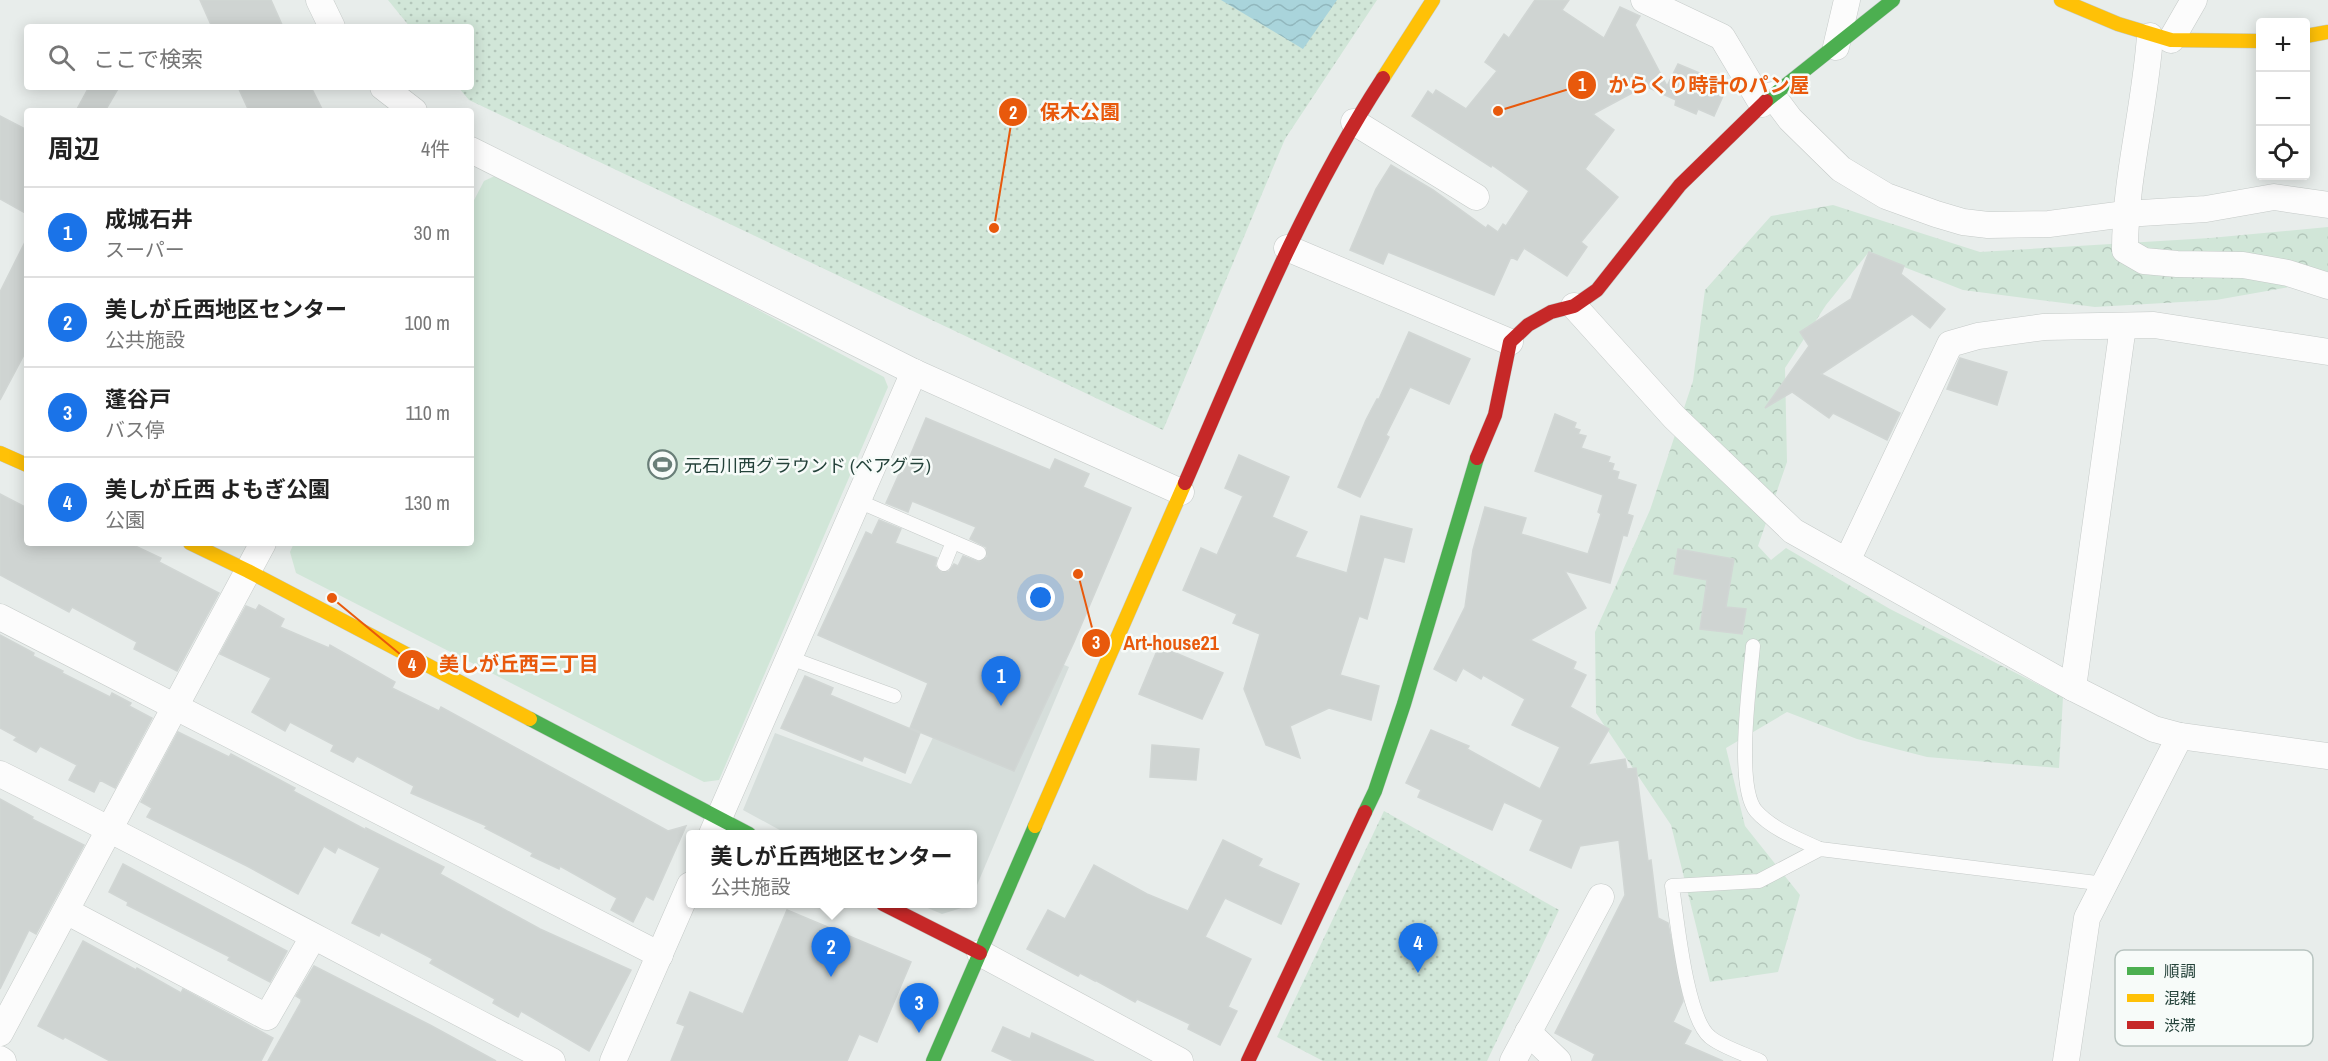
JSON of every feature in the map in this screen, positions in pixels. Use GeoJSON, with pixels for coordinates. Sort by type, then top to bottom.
{"type":"FeatureCollection","features":[{"type":"Feature","properties":{"kind":"street"},"geometry":{"type":"LineString","coordinates":[[319,0],[331,24]]}},
{"type":"Feature","properties":{"kind":"street"},"geometry":{"type":"LineString","coordinates":[[933,1061],[1287,248],[1354,122],[1433,0]]}},
{"type":"Feature","properties":{"kind":"street"},"geometry":{"type":"LineString","coordinates":[[1644,0],[1722,37],[1767,99],[1841,169],[1886,195],[1936,214],[1988,225],[2049,224],[2125,218],[2274,197],[2328,205]]}},
{"type":"Feature","properties":{"kind":"street"},"geometry":{"type":"LineString","coordinates":[[1836,47],[1847,0]]}},
{"type":"Feature","properties":{"kind":"street"},"geometry":{"type":"LineString","coordinates":[[1248,1061],[1376,791],[1404,705],[1474,466],[1496,415],[1510,342],[1528,325],[1551,312],[1574,306],[1597,290],[1680,185],[1767,99],[1893,0]]}},
{"type":"Feature","properties":{"kind":"street"},"geometry":{"type":"LineString","coordinates":[[2061,0],[2160,38],[2256,41]]}},
{"type":"Feature","properties":{"kind":"street"},"geometry":{"type":"LineString","coordinates":[[2194,0],[2160,38],[2146,78],[2125,218],[2125,250],[2144,261],[2243,265],[2288,273],[2328,286]]}},
{"type":"Feature","properties":{"kind":"street"},"geometry":{"type":"LineString","coordinates":[[2310,35],[2328,32]]}},
{"type":"Feature","properties":{"kind":"street"},"geometry":{"type":"LineString","coordinates":[[387,90],[410,108]]}},
{"type":"Feature","properties":{"kind":"street"},"geometry":{"type":"LineString","coordinates":[[1354,122],[1476,197]]}},
{"type":"Feature","properties":{"kind":"street"},"geometry":{"type":"LineString","coordinates":[[474,152],[914,372],[1180,492]]}},
{"type":"Feature","properties":{"kind":"street"},"geometry":{"type":"LineString","coordinates":[[1287,248],[1510,342]]}},
{"type":"Feature","properties":{"kind":"street"},"geometry":{"type":"LineString","coordinates":[[1574,306],[1674,417],[1793,531],[2073,688],[2154,729],[2180,736],[2328,756]]}},
{"type":"Feature","properties":{"kind":"street"},"geometry":{"type":"LineString","coordinates":[[1847,561],[1950,344],[1978,336],[2044,327],[2154,325],[2328,352]]}},
{"type":"Feature","properties":{"kind":"street"},"geometry":{"type":"LineString","coordinates":[[2073,688],[2123,326]]}},
{"type":"Feature","properties":{"kind":"street"},"geometry":{"type":"LineString","coordinates":[[196,546],[248,571],[715,827],[914,372]]}},
{"type":"Feature","properties":{"kind":"street"},"geometry":{"type":"LineString","coordinates":[[0,453],[24,464]]}},
{"type":"Feature","properties":{"kind":"street"},"geometry":{"type":"LineString","coordinates":[[0,1033],[261,546]]}},
{"type":"Feature","properties":{"kind":"street"},"geometry":{"type":"LineString","coordinates":[[0,617],[660,955]]}},
{"type":"Feature","properties":{"kind":"street"},"geometry":{"type":"LineString","coordinates":[[2066,1061],[2087,918],[2180,736]]}},
{"type":"Feature","properties":{"kind":"street"},"geometry":{"type":"LineString","coordinates":[[0,774],[111,829],[552,1061]]}},
{"type":"Feature","properties":{"kind":"street"},"geometry":{"type":"LineString","coordinates":[[613,1061],[686,894]]}},
{"type":"Feature","properties":{"kind":"street"},"geometry":{"type":"LineString","coordinates":[[1513,1061],[1601,897]]}},
{"type":"Feature","properties":{"kind":"street"},"geometry":{"type":"LineString","coordinates":[[893,908],[1180,1061]]}},
{"type":"Feature","properties":{"kind":"street"},"geometry":{"type":"LineString","coordinates":[[66,911],[267,1017],[313,937]]}},
{"type":"Feature","properties":{"kind":"street"},"geometry":{"type":"LineString","coordinates":[[1528,1032],[1558,1061]]}},
{"type":"Feature","properties":{"kind":"lane"},"geometry":{"type":"LineString","coordinates":[[858,501],[979,553]]}},
{"type":"Feature","properties":{"kind":"lane"},"geometry":{"type":"LineString","coordinates":[[944,564],[953,542]]}},
{"type":"Feature","properties":{"kind":"lane"},"geometry":{"type":"LineString","coordinates":[[1753,646],[1745,750],[1747,786],[1755,810],[1786,834],[1820,849],[2104,884]]}},
{"type":"Feature","properties":{"kind":"lane"},"geometry":{"type":"LineString","coordinates":[[790,658],[894,696]]}},
{"type":"Feature","properties":{"kind":"lane"},"geometry":{"type":"LineString","coordinates":[[1760,1061],[1710,1037],[1698,1021],[1689,989],[1672,886],[1759,881],[1820,849]]}},
{"type":"Feature","properties":{"kind":"shaded area"},"geometry":{"type":"Polygon","coordinates":[[[980,629],[1069,667],[977,885],[977,830],[780,830],[743,810],[775,733],[911,784],[980,629]]]}},
{"type":"Feature","properties":{"kind":"shaded area"},"geometry":{"type":"Polygon","coordinates":[[[928,908],[962,908],[942,914],[928,908]]]}},
{"type":"Feature","properties":{"kind":"green space"},"geometry":{"type":"Polygon","coordinates":[[[388,0],[1377,0],[1285,139],[1163,430],[469,100],[461,90],[474,90],[474,24],[408,24],[388,0]]]}},
{"type":"Feature","properties":{"kind":"green space","name":"元石川西グラウンド (ベアグラ)"},"geometry":{"type":"Polygon","coordinates":[[[501,173],[884,377],[888,387],[719,780],[704,782],[296,573],[290,552],[293,546],[474,546],[474,200],[484,181],[501,173]]]}},
{"type":"Feature","properties":{"kind":"green space"},"geometry":{"type":"Polygon","coordinates":[[[1833,205],[1980,252],[2210,238],[2328,227],[2328,280],[2216,300],[2095,307],[1963,290],[1868,253],[1826,305],[1785,368],[1787,462],[1758,546],[1771,560],[1786,548],[1890,609],[2063,697],[2059,768],[1927,757],[1857,739],[1787,712],[1726,748],[1745,826],[1800,895],[1778,972],[1710,982],[1671,825],[1596,713],[1595,632],[1650,510],[1693,381],[1705,290],[1771,216],[1833,205]]]}},
{"type":"Feature","properties":{"kind":"green space"},"geometry":{"type":"Polygon","coordinates":[[[1384,811],[1559,910],[1487,1061],[1323,1061],[1277,1037],[1384,811]]]}},
{"type":"Feature","properties":{"kind":"water"},"geometry":{"type":"Polygon","coordinates":[[[1221,0],[1337,0],[1303,49],[1221,0]]]}},
{"type":"Feature","properties":{"kind":"building"},"geometry":{"type":"Polygon","coordinates":[[[200,0],[271,0],[282,24],[211,24],[200,0]]]}},
{"type":"Feature","properties":{"kind":"building"},"geometry":{"type":"Polygon","coordinates":[[[1535,0],[1569,0],[1562,10],[1604,38],[1620,7],[1640,16],[1635,25],[1667,86],[1678,64],[1728,85],[1714,116],[1698,109],[1696,114],[1675,105],[1676,100],[1645,86],[1593,114],[1614,130],[1585,169],[1618,197],[1581,242],[1587,247],[1567,276],[1524,248],[1517,260],[1511,257],[1494,295],[1388,252],[1383,264],[1350,250],[1376,189],[1391,165],[1433,190],[1486,228],[1488,225],[1498,232],[1503,224],[1506,226],[1529,191],[1492,165],[1491,167],[1412,116],[1428,91],[1433,95],[1436,90],[1466,109],[1497,71],[1485,62],[1504,34],[1509,38],[1535,0]]]}},
{"type":"Feature","properties":{"kind":"building"},"geometry":{"type":"Polygon","coordinates":[[[87,90],[117,90],[107,108],[78,108],[87,90]]]}},
{"type":"Feature","properties":{"kind":"building"},"geometry":{"type":"Polygon","coordinates":[[[239,90],[312,90],[322,108],[248,108],[239,90]]]}},
{"type":"Feature","properties":{"kind":"building"},"geometry":{"type":"Polygon","coordinates":[[[0,116],[24,128],[24,212],[0,199],[0,116]]]}},
{"type":"Feature","properties":{"kind":"building"},"geometry":{"type":"Polygon","coordinates":[[[24,244],[24,355],[0,400],[0,292],[24,244]]]}},
{"type":"Feature","properties":{"kind":"building"},"geometry":{"type":"Polygon","coordinates":[[[1869,252],[1904,266],[1901,274],[1945,309],[1930,328],[1912,314],[1821,374],[1900,413],[1887,440],[1833,413],[1829,418],[1792,392],[1765,408],[1809,346],[1800,332],[1851,299],[1869,252]]]}},
{"type":"Feature","properties":{"kind":"building"},"geometry":{"type":"Polygon","coordinates":[[[1409,332],[1470,359],[1449,404],[1410,387],[1386,435],[1389,437],[1360,497],[1338,487],[1366,420],[1379,399],[1409,332]]]}},
{"type":"Feature","properties":{"kind":"building"},"geometry":{"type":"Polygon","coordinates":[[[1960,358],[2007,372],[1997,405],[1947,389],[1960,358]]]}},
{"type":"Feature","properties":{"kind":"building"},"geometry":{"type":"Polygon","coordinates":[[[1555,414],[1576,423],[1574,428],[1580,430],[1578,434],[1586,436],[1581,448],[1610,457],[1608,462],[1614,464],[1612,470],[1619,472],[1617,479],[1636,485],[1627,514],[1633,516],[1627,536],[1623,535],[1610,583],[1565,571],[1586,608],[1530,640],[1576,662],[1573,669],[1586,675],[1570,707],[1609,729],[1588,765],[1625,759],[1627,769],[1636,768],[1658,918],[1668,923],[1683,1001],[1673,1022],[1691,1031],[1684,1044],[1723,1061],[1592,1061],[1595,1054],[1555,1033],[1625,895],[1619,840],[1580,846],[1571,868],[1530,850],[1543,820],[1504,802],[1492,830],[1418,797],[1421,790],[1406,783],[1431,730],[1469,746],[1467,749],[1540,789],[1560,747],[1512,725],[1525,699],[1483,675],[1481,679],[1463,668],[1456,681],[1434,669],[1465,607],[1473,550],[1485,507],[1526,518],[1521,534],[1588,554],[1601,514],[1598,512],[1603,495],[1535,471],[1555,414]]]}},
{"type":"Feature","properties":{"kind":"building"},"geometry":{"type":"Polygon","coordinates":[[[926,418],[1050,470],[1055,459],[1089,474],[1083,487],[1131,508],[1074,642],[1014,771],[910,728],[928,683],[818,635],[866,532],[872,535],[879,520],[901,529],[895,543],[937,558],[935,566],[941,572],[949,571],[954,564],[958,566],[963,556],[979,562],[987,557],[986,547],[970,539],[976,527],[912,501],[908,512],[886,503],[900,472],[903,473],[926,418]]]}},
{"type":"Feature","properties":{"kind":"building"},"geometry":{"type":"Polygon","coordinates":[[[1239,455],[1289,477],[1272,517],[1307,532],[1295,557],[1347,573],[1361,516],[1412,529],[1404,562],[1384,557],[1367,619],[1359,616],[1340,675],[1379,686],[1371,720],[1329,708],[1290,726],[1300,758],[1266,745],[1244,689],[1260,634],[1233,623],[1237,614],[1183,590],[1201,548],[1217,555],[1243,496],[1225,488],[1239,455]]]}},
{"type":"Feature","properties":{"kind":"building"},"geometry":{"type":"Polygon","coordinates":[[[0,494],[24,506],[24,546],[135,546],[161,558],[159,562],[219,593],[177,671],[134,649],[137,642],[72,607],[69,612],[0,575],[0,494]]]}},
{"type":"Feature","properties":{"kind":"building"},"geometry":{"type":"Polygon","coordinates":[[[1678,549],[1734,559],[1726,607],[1746,609],[1742,634],[1700,629],[1707,580],[1674,574],[1678,549]]]}},
{"type":"Feature","properties":{"kind":"building"},"geometry":{"type":"Polygon","coordinates":[[[259,605],[284,619],[280,627],[329,648],[330,645],[395,682],[392,688],[439,711],[441,707],[668,831],[686,826],[653,900],[646,896],[633,922],[611,910],[617,898],[560,866],[559,869],[531,856],[533,853],[485,828],[487,826],[411,793],[414,786],[357,756],[353,762],[331,751],[334,745],[290,722],[285,731],[252,712],[271,678],[220,654],[246,606],[256,610],[259,605]]]}},
{"type":"Feature","properties":{"kind":"building"},"geometry":{"type":"Polygon","coordinates":[[[0,635],[34,653],[33,656],[63,671],[62,673],[110,697],[112,693],[131,703],[129,706],[152,718],[115,788],[100,780],[94,792],[69,780],[77,765],[40,746],[36,752],[14,740],[17,737],[0,728],[0,635]]]}},
{"type":"Feature","properties":{"kind":"building"},"geometry":{"type":"Polygon","coordinates":[[[1159,646],[1223,673],[1202,719],[1139,694],[1159,646]]]}},
{"type":"Feature","properties":{"kind":"building"},"geometry":{"type":"Polygon","coordinates":[[[805,676],[833,688],[830,695],[920,733],[905,773],[864,756],[862,761],[781,728],[805,676]]]}},
{"type":"Feature","properties":{"kind":"building"},"geometry":{"type":"Polygon","coordinates":[[[178,732],[229,757],[231,754],[295,788],[293,791],[366,830],[366,828],[444,867],[440,874],[540,929],[631,970],[589,1051],[521,1011],[518,1017],[493,1003],[495,999],[430,963],[433,959],[381,932],[379,936],[352,923],[380,868],[338,847],[335,853],[324,846],[298,894],[147,817],[152,808],[141,802],[178,732]]]}},
{"type":"Feature","properties":{"kind":"building"},"geometry":{"type":"Polygon","coordinates":[[[1152,745],[1199,749],[1196,780],[1150,777],[1152,745]]]}},
{"type":"Feature","properties":{"kind":"building"},"geometry":{"type":"Polygon","coordinates":[[[0,799],[33,817],[32,819],[84,845],[36,934],[29,930],[0,989],[0,799]]]}},
{"type":"Feature","properties":{"kind":"building"},"geometry":{"type":"Polygon","coordinates":[[[1223,840],[1262,859],[1258,866],[1299,884],[1281,924],[1225,898],[1205,937],[1251,959],[1228,1007],[1237,1011],[1220,1045],[1188,1029],[1190,1024],[1137,999],[1135,1002],[1080,973],[1078,976],[1027,949],[1048,910],[1065,919],[1094,865],[1147,894],[1188,911],[1223,840]]]}},
{"type":"Feature","properties":{"kind":"building"},"geometry":{"type":"Polygon","coordinates":[[[123,864],[287,951],[270,982],[228,960],[230,957],[127,905],[128,902],[109,892],[123,864]]]}},
{"type":"Feature","properties":{"kind":"building"},"geometry":{"type":"Polygon","coordinates":[[[787,910],[911,962],[877,1042],[859,1034],[847,1061],[671,1061],[685,1026],[677,1023],[690,992],[743,1014],[787,910]]]}},
{"type":"Feature","properties":{"kind":"building"},"geometry":{"type":"Polygon","coordinates":[[[83,941],[181,993],[183,989],[273,1038],[261,1061],[110,1061],[65,1037],[63,1039],[38,1026],[83,941]]]}},
{"type":"Feature","properties":{"kind":"building"},"geometry":{"type":"Polygon","coordinates":[[[314,966],[496,1061],[268,1061],[301,1002],[301,999],[296,996],[314,966]]]}},
{"type":"Feature","properties":{"kind":"building"},"geometry":{"type":"Polygon","coordinates":[[[1003,1027],[1030,1039],[1032,1033],[1094,1061],[1014,1061],[992,1051],[1003,1027]]]}},
{"type":"Feature","properties":{"kind":"traffic: fast"},"geometry":{"type":"LineString","coordinates":[[1766,101],[1893,0]]}},
{"type":"Feature","properties":{"kind":"traffic: fast"},"geometry":{"type":"LineString","coordinates":[[1365,812],[1375,791],[1404,704],[1477,458]]}},
{"type":"Feature","properties":{"kind":"traffic: fast"},"geometry":{"type":"LineString","coordinates":[[530,719],[741,830]]}},
{"type":"Feature","properties":{"kind":"traffic: fast"},"geometry":{"type":"LineString","coordinates":[[933,1061],[1035,826]]}},
{"type":"Feature","properties":{"kind":"traffic: slow"},"geometry":{"type":"LineString","coordinates":[[1383,78],[1433,0]]}},
{"type":"Feature","properties":{"kind":"traffic: slow"},"geometry":{"type":"LineString","coordinates":[[2061,0],[2118,24],[2171,40],[2256,41]]}},
{"type":"Feature","properties":{"kind":"traffic: slow"},"geometry":{"type":"LineString","coordinates":[[2310,35],[2328,32]]}},
{"type":"Feature","properties":{"kind":"traffic: slow"},"geometry":{"type":"LineString","coordinates":[[0,453],[24,464]]}},
{"type":"Feature","properties":{"kind":"traffic: slow"},"geometry":{"type":"LineString","coordinates":[[1035,826],[1185,483]]}},
{"type":"Feature","properties":{"kind":"traffic: slow"},"geometry":{"type":"LineString","coordinates":[[196,546],[530,719]]}},
{"type":"Feature","properties":{"kind":"traffic: jam"},"geometry":{"type":"LineString","coordinates":[[1185,483],[1275,276],[1325,175],[1383,78]]}},
{"type":"Feature","properties":{"kind":"traffic: jam"},"geometry":{"type":"LineString","coordinates":[[1477,458],[1495,415],[1510,342],[1528,325],[1551,312],[1574,306],[1597,290],[1680,185],[1766,101]]}},
{"type":"Feature","properties":{"kind":"traffic: jam"},"geometry":{"type":"LineString","coordinates":[[1248,1061],[1365,812]]}},
{"type":"Feature","properties":{"kind":"traffic: jam"},"geometry":{"type":"LineString","coordinates":[[891,908],[980,953]]}},
{"type":"Feature","properties":{"kind":"place","name":"からくり時計のパン屋"},"geometry":{"type":"Point","coordinates":[1498,111]}},
{"type":"Feature","properties":{"kind":"place","name":"保木公園"},"geometry":{"type":"Point","coordinates":[994,228]}},
{"type":"Feature","properties":{"kind":"place","name":"元石川西グラウンド (ベアグラ)"},"geometry":{"type":"Point","coordinates":[663,465]}},
{"type":"Feature","properties":{"kind":"place","name":"Art-house21"},"geometry":{"type":"Point","coordinates":[1078,574]}},
{"type":"Feature","properties":{"kind":"place","name":"美しが丘西三丁目"},"geometry":{"type":"Point","coordinates":[332,598]}},
{"type":"Feature","properties":{"kind":"place","name":"成城石井"},"geometry":{"type":"Point","coordinates":[1001,706]}},
{"type":"Feature","properties":{"kind":"place","name":"美しが丘西 よもぎ公園"},"geometry":{"type":"Point","coordinates":[1418,973]}},
{"type":"Feature","properties":{"kind":"place","name":"美しが丘西地区センター"},"geometry":{"type":"Point","coordinates":[831,977]}},
{"type":"Feature","properties":{"kind":"place","name":"蓬谷戸"},"geometry":{"type":"Point","coordinates":[919,1033]}}]}
